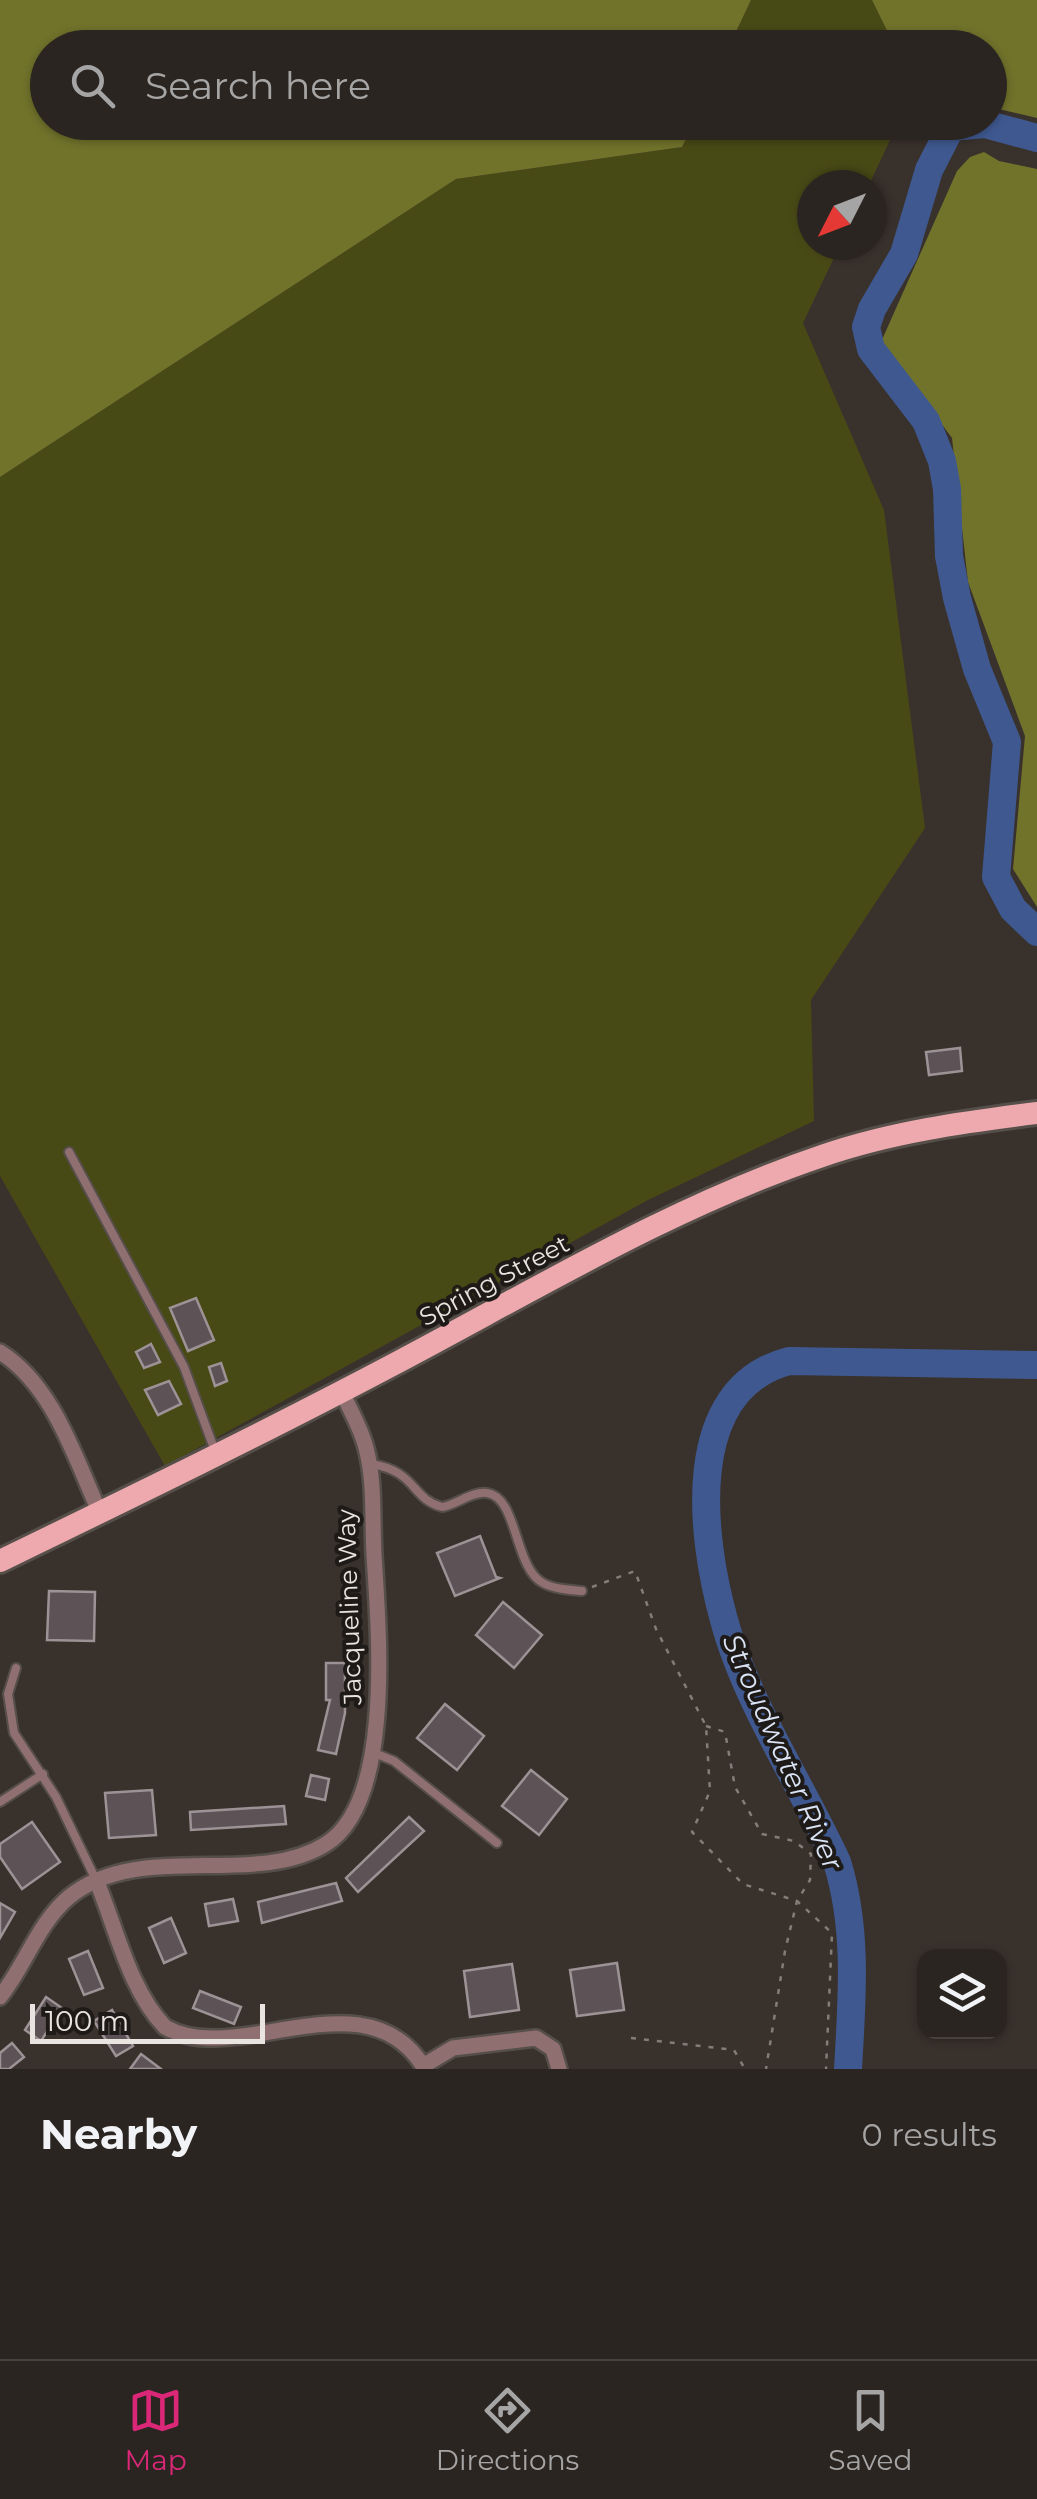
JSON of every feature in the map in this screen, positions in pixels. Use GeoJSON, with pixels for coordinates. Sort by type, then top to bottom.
{"type":"FeatureCollection","features":[{"type":"Feature","properties":{"kind":"main road","name":"Spring Street"},"geometry":{"type":"LineString","coordinates":[[0,1561],[342,1392],[656,1226],[741,1186],[825,1154],[908,1132],[1037,1113]]}},
{"type":"Feature","properties":{"kind":"street"},"geometry":{"type":"LineString","coordinates":[[0,1352],[20,1367],[43,1396],[100,1513]]}},
{"type":"Feature","properties":{"kind":"street","name":"Jacqueline Way"},"geometry":{"type":"LineString","coordinates":[[0,1997],[61,1905],[96,1882],[139,1870],[279,1859],[317,1849],[348,1822],[371,1752],[380,1680],[369,1464],[342,1392]]}},
{"type":"Feature","properties":{"kind":"street"},"geometry":{"type":"LineString","coordinates":[[96,1882],[144,1997],[178,2038],[201,2049],[228,2051],[367,2030],[406,2045],[424,2067],[452,2048],[536,2038],[553,2049],[559,2069]]}},
{"type":"Feature","properties":{"kind":"lane"},"geometry":{"type":"LineString","coordinates":[[68,1152],[184,1367],[216,1455]]}},
{"type":"Feature","properties":{"kind":"lane"},"geometry":{"type":"LineString","coordinates":[[369,1464],[402,1472],[428,1501],[442,1507],[479,1494],[493,1495],[504,1506],[530,1574],[546,1585],[582,1592]]}},
{"type":"Feature","properties":{"kind":"lane"},"geometry":{"type":"LineString","coordinates":[[16,1668],[8,1694],[10,1720],[20,1744],[43,1774],[96,1882]]}},
{"type":"Feature","properties":{"kind":"lane"},"geometry":{"type":"LineString","coordinates":[[371,1752],[394,1760],[498,1843]]}},
{"type":"Feature","properties":{"kind":"lane"},"geometry":{"type":"LineString","coordinates":[[0,1802],[43,1774]]}},
{"type":"Feature","properties":{"kind":"path"},"geometry":{"type":"LineString","coordinates":[[582,1592],[634,1572],[656,1629],[706,1726],[710,1791],[692,1832],[743,1884],[798,1901],[832,1934],[826,2069]]}},
{"type":"Feature","properties":{"kind":"path"},"geometry":{"type":"LineString","coordinates":[[706,1726],[725,1732],[735,1787],[762,1834],[794,1841],[812,1854],[810,1880],[798,1901],[785,1951],[766,2069]]}},
{"type":"Feature","properties":{"kind":"path"},"geometry":{"type":"LineString","coordinates":[[631,2038],[734,2050],[745,2069]]}},
{"type":"Feature","properties":{"kind":"shaded area"},"geometry":{"type":"Polygon","coordinates":[[[0,0],[751,0],[737,30],[30,30],[30,140],[686,140],[682,147],[456,179],[0,477],[0,0]]]}},
{"type":"Feature","properties":{"kind":"shaded area"},"geometry":{"type":"Polygon","coordinates":[[[751,0],[872,0],[887,30],[737,30],[751,0]]]}},
{"type":"Feature","properties":{"kind":"shaded area"},"geometry":{"type":"Polygon","coordinates":[[[872,0],[1037,0],[1037,118],[1007,111],[1007,30],[887,30],[872,0]]]}},
{"type":"Feature","properties":{"kind":"shaded area"},"geometry":{"type":"Polygon","coordinates":[[[686,140],[890,140],[876,170],[797,170],[797,260],[833,260],[803,323],[884,510],[925,828],[811,1000],[814,1121],[648,1200],[165,1466],[0,1176],[0,477],[456,179],[682,147],[686,140]]]}},
{"type":"Feature","properties":{"kind":"shaded area"},"geometry":{"type":"Polygon","coordinates":[[[984,152],[999,161],[1037,169],[1037,907],[1013,869],[1025,736],[968,582],[952,438],[881,342],[957,171],[970,157],[984,152]]]}},
{"type":"Feature","properties":{"kind":"building"},"geometry":{"type":"Polygon","coordinates":[[[960,1048],[962,1071],[929,1075],[926,1052],[960,1048]]]}},
{"type":"Feature","properties":{"kind":"building"},"geometry":{"type":"Polygon","coordinates":[[[196,1298],[214,1340],[188,1351],[170,1308],[196,1298]]]}},
{"type":"Feature","properties":{"kind":"building"},"geometry":{"type":"Polygon","coordinates":[[[151,1344],[160,1362],[144,1368],[136,1352],[151,1344]]]}},
{"type":"Feature","properties":{"kind":"building"},"geometry":{"type":"Polygon","coordinates":[[[221,1363],[227,1381],[215,1386],[209,1367],[221,1363]]]}},
{"type":"Feature","properties":{"kind":"building"},"geometry":{"type":"Polygon","coordinates":[[[169,1381],[181,1404],[158,1415],[145,1390],[169,1381]]]}},
{"type":"Feature","properties":{"kind":"building"},"geometry":{"type":"Polygon","coordinates":[[[480,1536],[496,1577],[500,1578],[455,1596],[437,1553],[480,1536]]]}},
{"type":"Feature","properties":{"kind":"building"},"geometry":{"type":"Polygon","coordinates":[[[49,1591],[95,1592],[94,1641],[47,1640],[49,1591]]]}},
{"type":"Feature","properties":{"kind":"building"},"geometry":{"type":"Polygon","coordinates":[[[503,1602],[542,1635],[514,1668],[476,1635],[503,1602]]]}},
{"type":"Feature","properties":{"kind":"building"},"geometry":{"type":"Polygon","coordinates":[[[326,1663],[345,1663],[345,1713],[336,1754],[318,1750],[330,1700],[326,1700],[326,1663]]]}},
{"type":"Feature","properties":{"kind":"building"},"geometry":{"type":"Polygon","coordinates":[[[445,1704],[484,1736],[457,1770],[417,1738],[445,1704]]]}},
{"type":"Feature","properties":{"kind":"building"},"geometry":{"type":"Polygon","coordinates":[[[531,1770],[567,1799],[539,1835],[502,1806],[531,1770]]]}},
{"type":"Feature","properties":{"kind":"building"},"geometry":{"type":"Polygon","coordinates":[[[311,1775],[329,1779],[325,1800],[306,1796],[311,1775]]]}},
{"type":"Feature","properties":{"kind":"building"},"geometry":{"type":"Polygon","coordinates":[[[152,1790],[156,1835],[109,1838],[105,1793],[152,1790]]]}},
{"type":"Feature","properties":{"kind":"building"},"geometry":{"type":"Polygon","coordinates":[[[284,1806],[286,1824],[191,1830],[190,1812],[284,1806]]]}},
{"type":"Feature","properties":{"kind":"building"},"geometry":{"type":"Polygon","coordinates":[[[409,1817],[424,1831],[358,1892],[346,1878],[409,1817]]]}},
{"type":"Feature","properties":{"kind":"building"},"geometry":{"type":"Polygon","coordinates":[[[32,1822],[60,1862],[22,1889],[0,1857],[0,1844],[32,1822]]]}},
{"type":"Feature","properties":{"kind":"building"},"geometry":{"type":"Polygon","coordinates":[[[336,1883],[342,1901],[262,1923],[258,1902],[336,1883]]]}},
{"type":"Feature","properties":{"kind":"building"},"geometry":{"type":"Polygon","coordinates":[[[233,1899],[238,1921],[209,1926],[205,1904],[233,1899]]]}},
{"type":"Feature","properties":{"kind":"building"},"geometry":{"type":"Polygon","coordinates":[[[0,1903],[15,1912],[0,1938],[0,1903]]]}},
{"type":"Feature","properties":{"kind":"building"},"geometry":{"type":"Polygon","coordinates":[[[171,1918],[186,1953],[164,1963],[149,1928],[171,1918]]]}},
{"type":"Feature","properties":{"kind":"building"},"geometry":{"type":"Polygon","coordinates":[[[88,1951],[103,1988],[84,1995],[69,1959],[88,1951]]]}},
{"type":"Feature","properties":{"kind":"building"},"geometry":{"type":"Polygon","coordinates":[[[617,1963],[624,2010],[577,2016],[570,1970],[617,1963]]]}},
{"type":"Feature","properties":{"kind":"building"},"geometry":{"type":"Polygon","coordinates":[[[512,1964],[519,2010],[470,2017],[464,1971],[512,1964]]]}},
{"type":"Feature","properties":{"kind":"building"},"geometry":{"type":"Polygon","coordinates":[[[200,1991],[241,2007],[234,2024],[193,2008],[200,1991]]]}},
{"type":"Feature","properties":{"kind":"building"},"geometry":{"type":"Polygon","coordinates":[[[46,1997],[62,2008],[41,2041],[25,2030],[46,1997]]]}},
{"type":"Feature","properties":{"kind":"building"},"geometry":{"type":"Polygon","coordinates":[[[112,2010],[133,2046],[116,2056],[94,2021],[112,2010]]]}},
{"type":"Feature","properties":{"kind":"building"},"geometry":{"type":"Polygon","coordinates":[[[12,2043],[24,2057],[9,2069],[0,2069],[0,2053],[12,2043]]]}},
{"type":"Feature","properties":{"kind":"building"},"geometry":{"type":"Polygon","coordinates":[[[141,2054],[161,2069],[130,2069],[141,2054]]]}},
{"type":"Feature","properties":{"kind":"waterway","name":"Stroudwater River"},"geometry":{"type":"LineString","coordinates":[[1007,130],[1037,138]]}},
{"type":"Feature","properties":{"kind":"waterway","name":"Stroudwater River"},"geometry":{"type":"LineString","coordinates":[[944,140],[929,170],[904,254],[866,327],[871,349],[926,421],[942,461],[949,556],[957,598],[977,669],[1007,742],[996,877],[1013,909],[1037,932]]}},
{"type":"Feature","properties":{"kind":"waterway","name":"Stroudwater River"},"geometry":{"type":"LineString","coordinates":[[848,2069],[852,1964],[844,1887],[837,1862],[746,1681],[724,1620],[709,1548],[706,1509],[715,1433],[730,1402],[755,1377],[789,1361],[1037,1365]]}}]}
